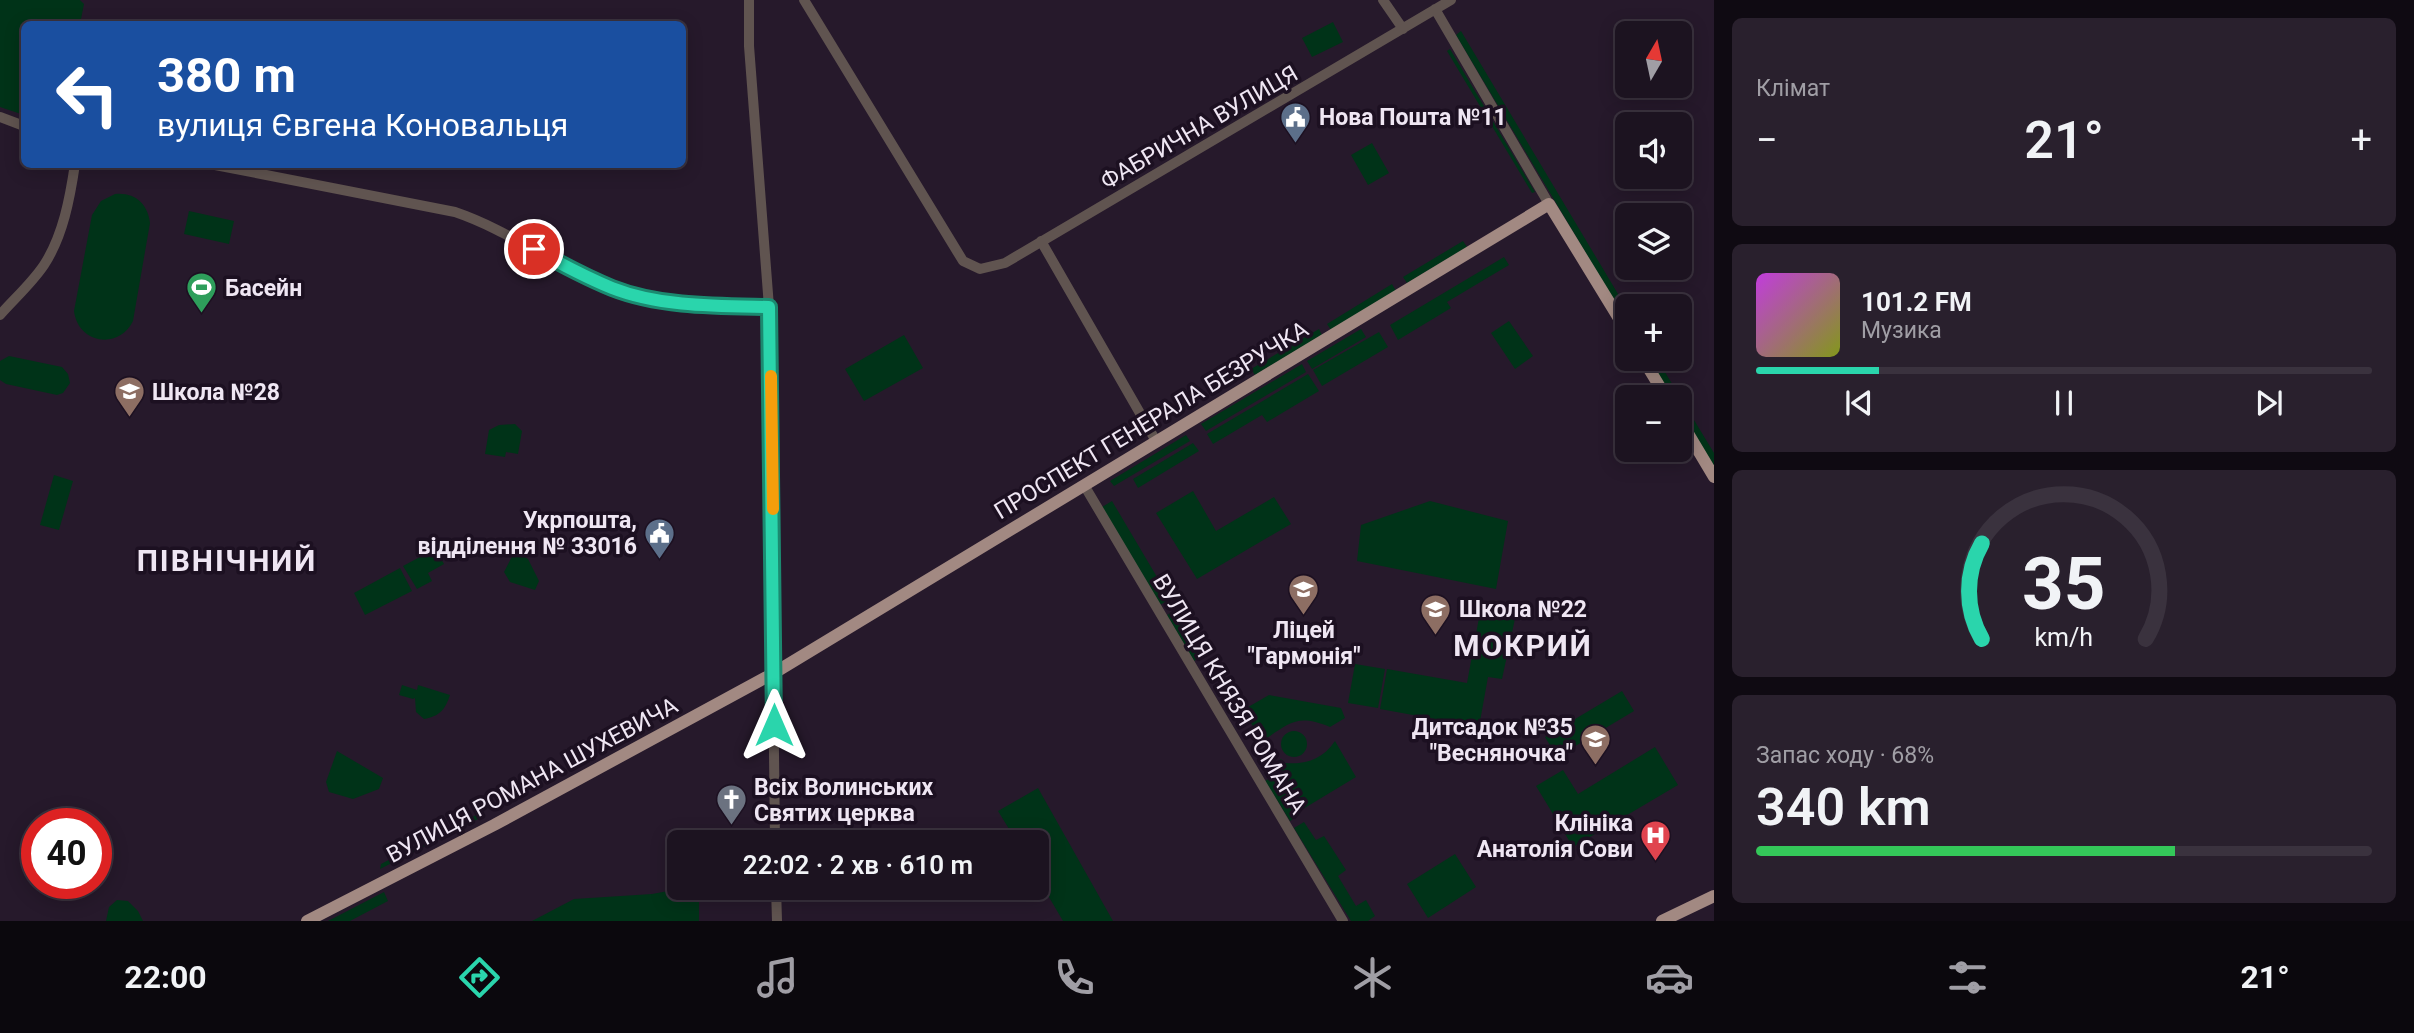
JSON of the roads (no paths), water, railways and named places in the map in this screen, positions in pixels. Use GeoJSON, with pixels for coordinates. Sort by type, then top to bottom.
{"type":"FeatureCollection","features":[{"type":"Feature","properties":{"kind":"main road"},"geometry":{"type":"LineString","coordinates":[[1549,204],[1615,312]]}},
{"type":"Feature","properties":{"kind":"main road","name":"ПРОСПЕКТ ГЕНЕРАЛА БЕЗРУЧКА"},"geometry":{"type":"LineString","coordinates":[[774,673],[1549,204]]}},
{"type":"Feature","properties":{"kind":"main road"},"geometry":{"type":"LineString","coordinates":[[1692,440],[1714,477]]}},
{"type":"Feature","properties":{"kind":"main road","name":"ВУЛИЦЯ РОМАНА ШУХЕВИЧА"},"geometry":{"type":"LineString","coordinates":[[307,921],[516,814],[774,673]]}},
{"type":"Feature","properties":{"kind":"main road"},"geometry":{"type":"LineString","coordinates":[[1662,921],[1714,896]]}},
{"type":"Feature","properties":{"kind":"street"},"geometry":{"type":"LineString","coordinates":[[749,0],[749,46],[769,307],[775,830]]}},
{"type":"Feature","properties":{"kind":"street","name":"ФАБРИЧНА ВУЛИЦЯ"},"geometry":{"type":"LineString","coordinates":[[804,0],[963,261],[980,269],[1005,263],[1451,0]]}},
{"type":"Feature","properties":{"kind":"street"},"geometry":{"type":"LineString","coordinates":[[1384,0],[1403,29]]}},
{"type":"Feature","properties":{"kind":"street"},"geometry":{"type":"LineString","coordinates":[[1435,9],[1549,204]]}},
{"type":"Feature","properties":{"kind":"street"},"geometry":{"type":"LineString","coordinates":[[0,117],[21,125]]}},
{"type":"Feature","properties":{"kind":"street"},"geometry":{"type":"LineString","coordinates":[[0,315],[43,266],[55,245],[71,192],[74,168]]}},
{"type":"Feature","properties":{"kind":"street"},"geometry":{"type":"LineString","coordinates":[[230,168],[455,212],[492,226],[614,289],[639,296],[769,307]]}},
{"type":"Feature","properties":{"kind":"street"},"geometry":{"type":"LineString","coordinates":[[1041,241],[1157,441]]}},
{"type":"Feature","properties":{"kind":"street","name":"ВУЛИЦЯ КНЯЗЯ РОМАНА"},"geometry":{"type":"LineString","coordinates":[[1084,485],[1343,921]]}},
{"type":"Feature","properties":{"kind":"street"},"geometry":{"type":"LineString","coordinates":[[776,900],[777,921]]}},
{"type":"Feature","properties":{"kind":"place","name":"Нова Пошта №11"},"geometry":{"type":"Point","coordinates":[1296,144]}},
{"type":"Feature","properties":{"kind":"place","name":"Басейн"},"geometry":{"type":"Point","coordinates":[202,315]}},
{"type":"Feature","properties":{"kind":"place","name":"Школа №28"},"geometry":{"type":"Point","coordinates":[129,419]}},
{"type":"Feature","properties":{"kind":"place","name":"Укрпошта, відділення № 33016"},"geometry":{"type":"Point","coordinates":[660,560]}},
{"type":"Feature","properties":{"kind":"place","name":"Ліцей \"Гармонія\""},"geometry":{"type":"Point","coordinates":[1304,616]}},
{"type":"Feature","properties":{"kind":"place","name":"Школа №22"},"geometry":{"type":"Point","coordinates":[1436,636]}},
{"type":"Feature","properties":{"kind":"place","name":"Дитсадок №35 \"Весняночка\""},"geometry":{"type":"Point","coordinates":[1596,767]}},
{"type":"Feature","properties":{"kind":"place","name":"Всіх Волинських Святих церква"},"geometry":{"type":"Point","coordinates":[731,827]}},
{"type":"Feature","properties":{"kind":"place","name":"Клініка Анатолія Сови"},"geometry":{"type":"Point","coordinates":[1656,863]}},
{"type":"Feature","properties":{"kind":"district","name":"ПІВНІЧНИЙ"},"geometry":{"type":"Point","coordinates":[227,561]}},
{"type":"Feature","properties":{"kind":"district","name":"МОКРИЙ"},"geometry":{"type":"Point","coordinates":[1523,646]}}]}
